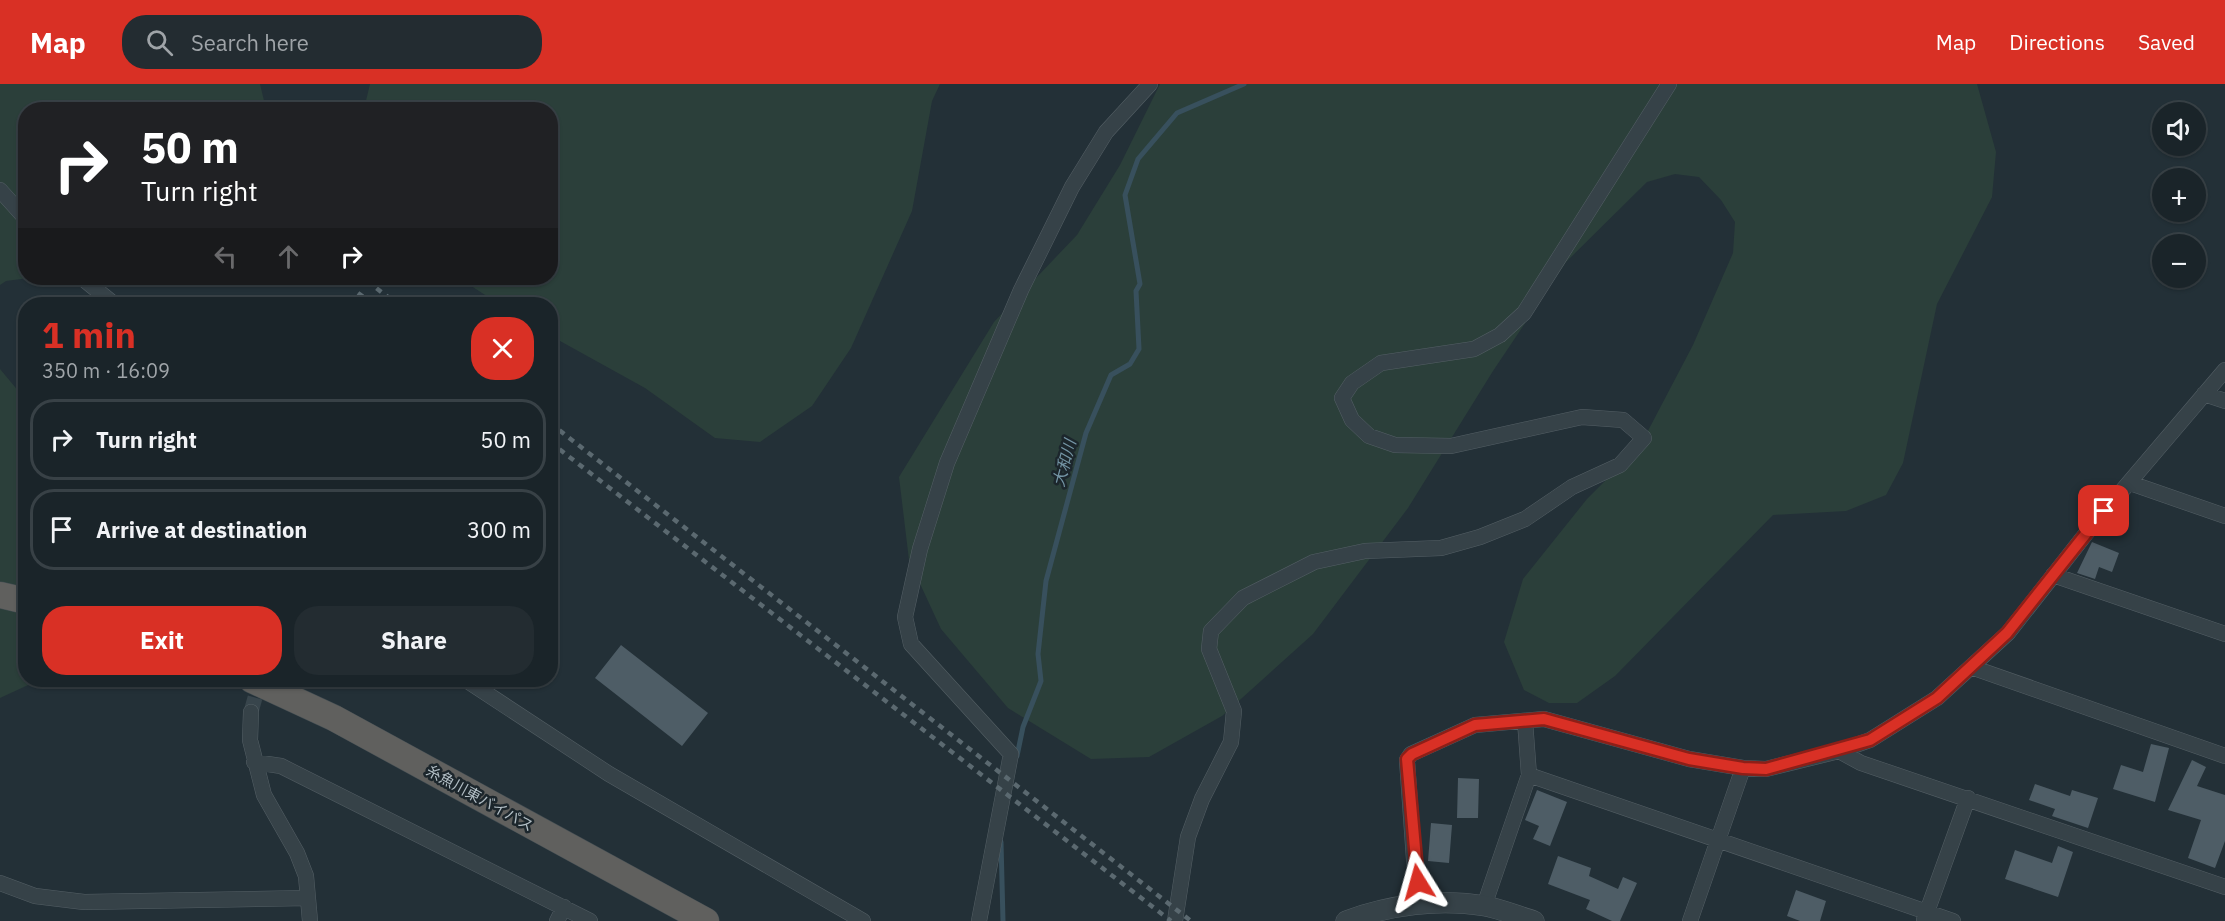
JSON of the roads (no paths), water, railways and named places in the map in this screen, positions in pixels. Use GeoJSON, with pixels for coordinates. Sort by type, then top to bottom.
{"type":"FeatureCollection","features":[{"type":"Feature","properties":{"kind":"highway"},"geometry":{"type":"LineString","coordinates":[[0,595],[18,599]]}},
{"type":"Feature","properties":{"kind":"highway","name":"糸魚川東バイパス"},"geometry":{"type":"LineString","coordinates":[[267,687],[334,718],[706,921]]}},
{"type":"Feature","properties":{"kind":"street"},"geometry":{"type":"LineString","coordinates":[[979,921],[1011,754],[910,644],[904,617],[920,549],[947,463],[1021,290],[1072,187],[1106,132],[1150,84]]}},
{"type":"Feature","properties":{"kind":"street"},"geometry":{"type":"LineString","coordinates":[[1175,921],[1188,837],[1202,799],[1231,742],[1234,711],[1209,649],[1211,631],[1244,598],[1314,562],[1365,551],[1441,548],[1480,537],[1525,519],[1572,487],[1620,465],[1644,438],[1623,420],[1582,417],[1451,446],[1395,444],[1369,436],[1352,420],[1342,398],[1352,383],[1381,363],[1473,349],[1500,335],[1524,313],[1669,84]]}},
{"type":"Feature","properties":{"kind":"street"},"geometry":{"type":"LineString","coordinates":[[0,190],[18,210]]}},
{"type":"Feature","properties":{"kind":"street"},"geometry":{"type":"LineString","coordinates":[[91,285],[105,297]]}},
{"type":"Feature","properties":{"kind":"street"},"geometry":{"type":"LineString","coordinates":[[1421,903],[1414,860],[1407,759],[1412,754],[1475,725],[1544,719],[1689,759],[1743,768],[1766,769],[1839,751],[1870,740],[1937,698],[2007,633],[2052,575],[2225,370]]}},
{"type":"Feature","properties":{"kind":"street"},"geometry":{"type":"LineString","coordinates":[[2204,394],[2225,400]]}},
{"type":"Feature","properties":{"kind":"street"},"geometry":{"type":"LineString","coordinates":[[2130,483],[2225,516]]}},
{"type":"Feature","properties":{"kind":"street"},"geometry":{"type":"LineString","coordinates":[[2052,575],[2225,634]]}},
{"type":"Feature","properties":{"kind":"street"},"geometry":{"type":"LineString","coordinates":[[1971,667],[2225,756]]}},
{"type":"Feature","properties":{"kind":"street"},"geometry":{"type":"LineString","coordinates":[[477,687],[609,774],[863,921]]}},
{"type":"Feature","properties":{"kind":"street"},"geometry":{"type":"LineString","coordinates":[[251,712],[249,740],[254,762],[264,795],[297,854],[306,876],[310,921]]}},
{"type":"Feature","properties":{"kind":"street"},"geometry":{"type":"LineString","coordinates":[[1484,906],[1528,775],[1525,721]]}},
{"type":"Feature","properties":{"kind":"street"},"geometry":{"type":"LineString","coordinates":[[1839,751],[1861,763],[2225,887]]}},
{"type":"Feature","properties":{"kind":"street"},"geometry":{"type":"LineString","coordinates":[[254,762],[281,766],[560,914],[590,921]]}},
{"type":"Feature","properties":{"kind":"street"},"geometry":{"type":"LineString","coordinates":[[1690,921],[1743,768]]}},
{"type":"Feature","properties":{"kind":"street"},"geometry":{"type":"LineString","coordinates":[[1528,775],[1718,839],[1925,917],[1953,921]]}},
{"type":"Feature","properties":{"kind":"street"},"geometry":{"type":"LineString","coordinates":[[1925,917],[1968,798]]}},
{"type":"Feature","properties":{"kind":"street"},"geometry":{"type":"LineString","coordinates":[[0,883],[35,896],[84,902],[308,898]]}},
{"type":"Feature","properties":{"kind":"street"},"geometry":{"type":"LineString","coordinates":[[1346,921],[1421,903],[1484,906],[1534,921]]}},
{"type":"Feature","properties":{"kind":"waterway","name":"大和川"},"geometry":{"type":"LineString","coordinates":[[1017,756],[1023,727],[1041,681],[1038,654],[1046,581],[1086,433],[1111,375],[1130,364],[1139,349],[1136,291],[1140,284],[1125,195],[1138,159],[1177,113],[1244,84]]}},
{"type":"Feature","properties":{"kind":"waterway","name":"大和川"},"geometry":{"type":"LineString","coordinates":[[1001,842],[1003,921]]}},
{"type":"Feature","properties":{"kind":"tunnel"},"geometry":{"type":"LineString","coordinates":[[251,712],[258,687]]}},
{"type":"Feature","properties":{"kind":"railway"},"geometry":{"type":"LineString","coordinates":[[372,285],[388,297]]}},
{"type":"Feature","properties":{"kind":"railway"},"geometry":{"type":"LineString","coordinates":[[358,293],[363,297]]}},
{"type":"Feature","properties":{"kind":"railway"},"geometry":{"type":"LineString","coordinates":[[558,429],[1191,921]]}},
{"type":"Feature","properties":{"kind":"railway"},"geometry":{"type":"LineString","coordinates":[[558,448],[1171,921]]}}]}
